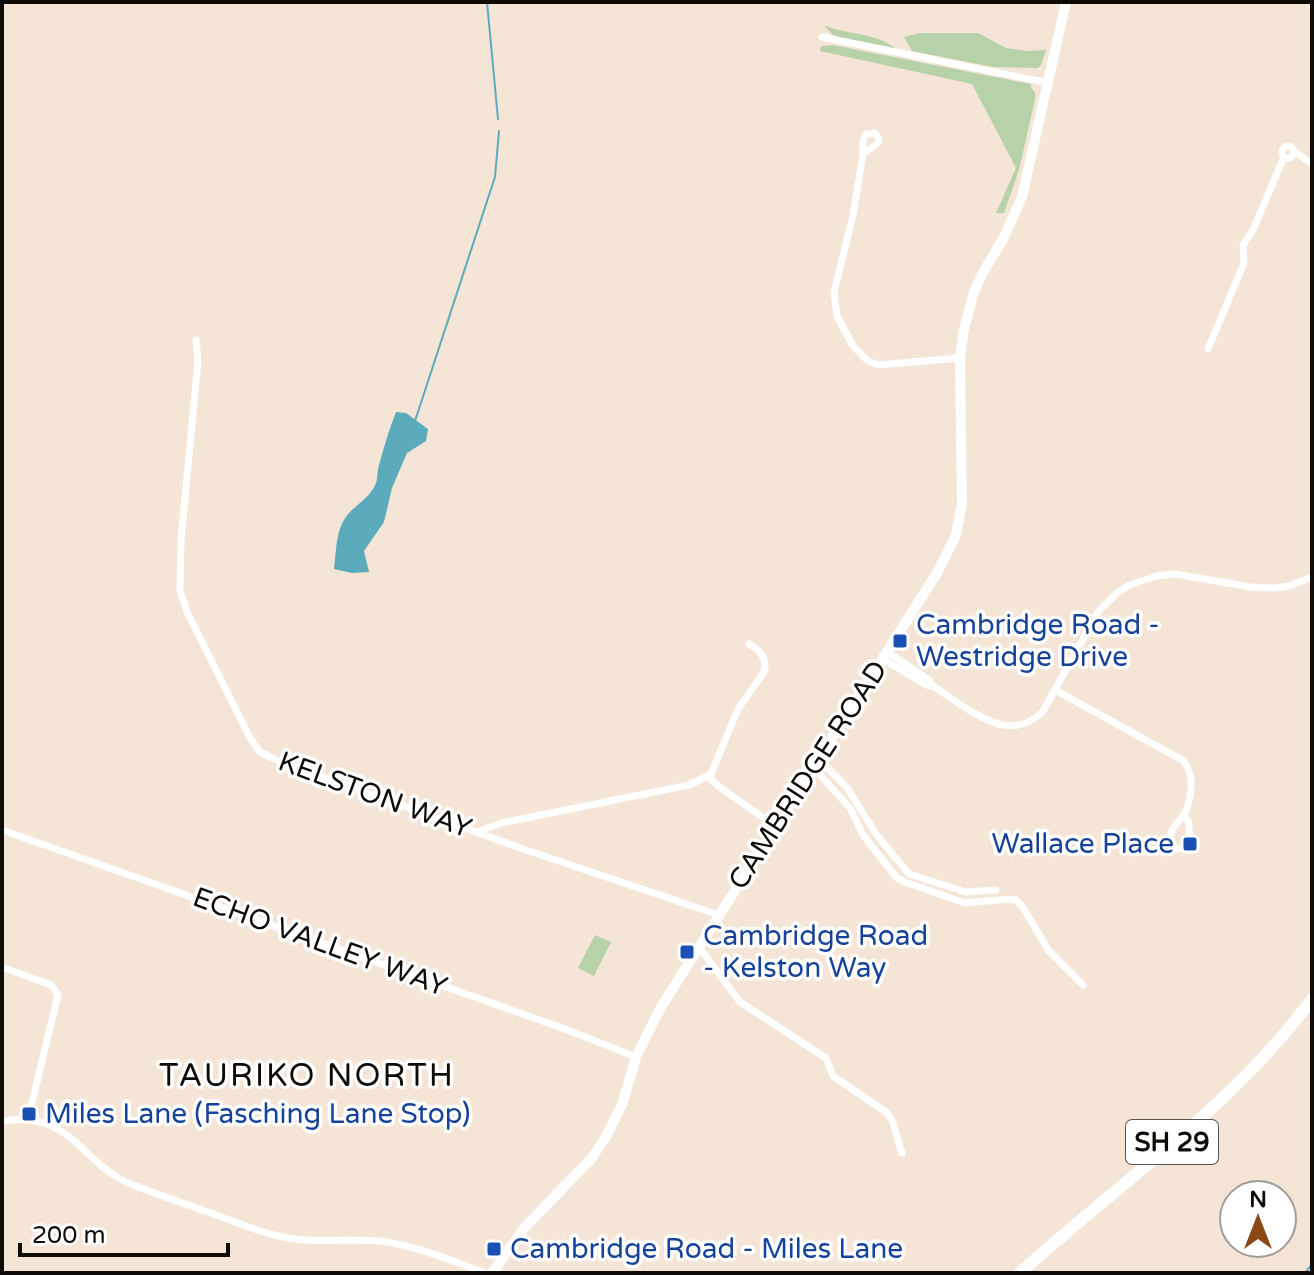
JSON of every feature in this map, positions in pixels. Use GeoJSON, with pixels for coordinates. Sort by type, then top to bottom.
{"type":"FeatureCollection","features":[{"type":"Feature","properties":{"kind":"highway","name":"SH 29"},"geometry":{"type":"LineString","coordinates":[[1020,1273],[1230,1091],[1276,1043],[1312,999]]}},
{"type":"Feature","properties":{"kind":"main road","name":"CAMBRIDGE ROAD"},"geometry":{"type":"LineString","coordinates":[[489,1273],[525,1227],[599,1149],[615,1121],[636,1057],[656,1014],[885,656],[951,545],[959,526],[963,490],[960,358],[964,329],[981,276],[1003,239],[1022,197],[1066,2]]}},
{"type":"Feature","properties":{"kind":"street"},"geometry":{"type":"LineString","coordinates":[[822,37],[1049,83]]}},
{"type":"Feature","properties":{"kind":"street"},"geometry":{"type":"LineString","coordinates":[[863,154],[853,215],[834,292],[837,316],[853,346],[868,361],[878,365],[960,358]]}},
{"type":"Feature","properties":{"kind":"street"},"geometry":{"type":"LineString","coordinates":[[1208,349],[1244,263],[1243,245],[1289,155],[1311,164]]}},
{"type":"Feature","properties":{"kind":"street","name":"KELSTON WAY"},"geometry":{"type":"LineString","coordinates":[[196,340],[198,361],[181,540],[180,591],[188,614],[260,752],[640,890],[719,915]]}},
{"type":"Feature","properties":{"kind":"street"},"geometry":{"type":"LineString","coordinates":[[885,656],[929,680],[933,686],[991,722],[1006,726],[1022,725],[1037,717],[1098,612],[1130,585],[1156,576],[1176,574],[1250,587],[1275,588],[1312,577]]}},
{"type":"Feature","properties":{"kind":"street"},"geometry":{"type":"LineString","coordinates":[[749,644],[765,660],[764,672],[738,709],[711,779],[775,826]]}},
{"type":"Feature","properties":{"kind":"street"},"geometry":{"type":"LineString","coordinates":[[1055,690],[1184,761],[1191,777],[1184,815]]}},
{"type":"Feature","properties":{"kind":"street"},"geometry":{"type":"LineString","coordinates":[[816,762],[848,789],[876,834],[909,874],[966,892],[996,890]]}},
{"type":"Feature","properties":{"kind":"street"},"geometry":{"type":"LineString","coordinates":[[816,762],[850,808],[863,835],[897,878],[965,903],[1016,900],[1049,951],[1083,985]]}},
{"type":"Feature","properties":{"kind":"street"},"geometry":{"type":"LineString","coordinates":[[477,832],[501,823],[689,785],[711,774]]}},
{"type":"Feature","properties":{"kind":"street","name":"ECHO VALLEY WAY"},"geometry":{"type":"LineString","coordinates":[[2,830],[565,1029],[636,1057]]}},
{"type":"Feature","properties":{"kind":"street"},"geometry":{"type":"LineString","coordinates":[[699,947],[740,1002],[826,1058],[833,1076],[886,1112],[892,1120],[902,1153]]}},
{"type":"Feature","properties":{"kind":"street"},"geometry":{"type":"LineString","coordinates":[[2,967],[51,985],[58,995],[28,1119]]}},
{"type":"Feature","properties":{"kind":"street"},"geometry":{"type":"LineString","coordinates":[[2,1121],[28,1119],[50,1125],[77,1141],[110,1174],[123,1181],[281,1237],[381,1241],[489,1273]]}},
{"type":"Feature","properties":{"kind":"green space"},"geometry":{"type":"Polygon","coordinates":[[[824,25],[879,39],[896,49],[839,38],[824,25]]]}},
{"type":"Feature","properties":{"kind":"green space"},"geometry":{"type":"Polygon","coordinates":[[[920,33],[978,33],[1006,48],[1046,50],[1038,68],[993,67],[912,51],[904,37],[920,33]]]}},
{"type":"Feature","properties":{"kind":"green space"},"geometry":{"type":"Polygon","coordinates":[[[833,45],[1031,84],[1035,99],[1019,170],[1004,213],[996,213],[1016,168],[972,84],[820,51],[821,46],[833,45]]]}},
{"type":"Feature","properties":{"kind":"green space"},"geometry":{"type":"Polygon","coordinates":[[[595,935],[611,942],[594,976],[578,968],[595,935]]]}},
{"type":"Feature","properties":{"kind":"water"},"geometry":{"type":"Polygon","coordinates":[[[396,412],[406,413],[428,429],[426,441],[407,453],[392,488],[384,522],[364,551],[369,572],[352,573],[334,569],[342,524],[374,488],[396,412]]]}},
{"type":"Feature","properties":{"kind":"waterway"},"geometry":{"type":"LineString","coordinates":[[487,2],[498,119]]}},
{"type":"Feature","properties":{"kind":"waterway"},"geometry":{"type":"LineString","coordinates":[[415,421],[495,177],[499,131]]}},
{"type":"Feature","properties":{"kind":"waterway"},"geometry":{"type":"LineString","coordinates":[[1305,1273],[1312,1264]]}},
{"type":"Feature","properties":{"kind":"place","name":"Cambridge Road - Westridge Drive"},"geometry":{"type":"Point","coordinates":[900,641]}},
{"type":"Feature","properties":{"kind":"place","name":"Wallace Place"},"geometry":{"type":"Point","coordinates":[1190,844]}},
{"type":"Feature","properties":{"kind":"place","name":"Cambridge Road - Kelston Way"},"geometry":{"type":"Point","coordinates":[687,952]}},
{"type":"Feature","properties":{"kind":"place","name":"Miles Lane (Fasching Lane Stop)"},"geometry":{"type":"Point","coordinates":[29,1114]}},
{"type":"Feature","properties":{"kind":"place","name":"Cambridge Road - Miles Lane"},"geometry":{"type":"Point","coordinates":[494,1249]}},
{"type":"Feature","properties":{"kind":"district","name":"TAURIKO NORTH"},"geometry":{"type":"Point","coordinates":[307,1076]}}]}
